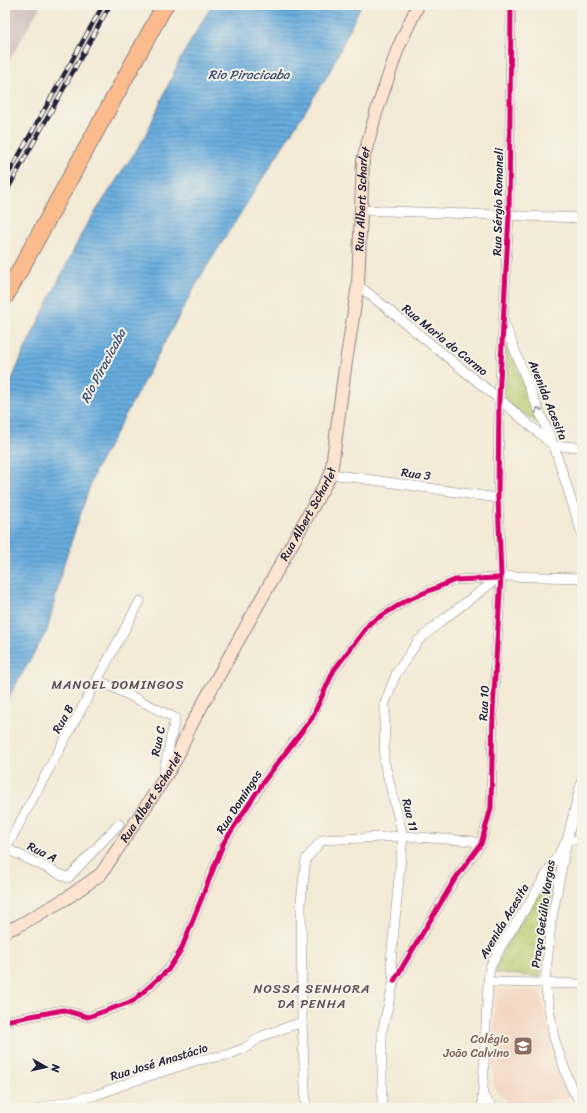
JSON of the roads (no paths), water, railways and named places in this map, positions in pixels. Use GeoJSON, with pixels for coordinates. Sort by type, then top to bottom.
{"type":"FeatureCollection","features":[{"type":"Feature","properties":{"kind":"highway"},"geometry":{"type":"LineString","coordinates":[[5,297],[165,5]]}},
{"type":"Feature","properties":{"kind":"main road","name":"Rua Albert Scharlet"},"geometry":{"type":"LineString","coordinates":[[5,931],[18,926],[67,898],[101,874],[176,759],[190,727],[331,474],[358,285],[363,160],[376,113],[398,48],[418,5]]}},
{"type":"Feature","properties":{"kind":"street","name":"Rua Sérgio Romaneli"},"geometry":{"type":"LineString","coordinates":[[499,399],[509,215],[511,5]]}},
{"type":"Feature","properties":{"kind":"street"},"geometry":{"type":"LineString","coordinates":[[361,210],[582,218]]}},
{"type":"Feature","properties":{"kind":"street","name":"Rua Maria do Carmo"},"geometry":{"type":"LineString","coordinates":[[358,285],[499,399],[554,446]]}},
{"type":"Feature","properties":{"kind":"street","name":"Avenida Acesita"},"geometry":{"type":"LineString","coordinates":[[503,322],[554,446],[582,534]]}},
{"type":"Feature","properties":{"kind":"street","name":"Rua 10"},"geometry":{"type":"LineString","coordinates":[[394,981],[455,879],[481,844],[491,808],[493,710],[499,577],[499,399]]}},
{"type":"Feature","properties":{"kind":"street"},"geometry":{"type":"LineString","coordinates":[[554,446],[582,446]]}},
{"type":"Feature","properties":{"kind":"street","name":"Rua 3"},"geometry":{"type":"LineString","coordinates":[[331,474],[498,498]]}},
{"type":"Feature","properties":{"kind":"street","name":"Rua Domingos"},"geometry":{"type":"LineString","coordinates":[[5,1021],[63,1010],[88,1017],[133,1001],[168,970],[181,950],[224,842],[264,781],[312,718],[334,670],[370,623],[406,600],[455,580],[499,577],[582,578]]}},
{"type":"Feature","properties":{"kind":"street","name":"Rua 11"},"geometry":{"type":"LineString","coordinates":[[382,1108],[382,1032],[394,981],[391,961],[403,836],[384,761],[385,703],[396,674],[418,641],[445,618],[499,577]]}},
{"type":"Feature","properties":{"kind":"street","name":"Rua B"},"geometry":{"type":"LineString","coordinates":[[5,848],[140,602]]}},
{"type":"Feature","properties":{"kind":"street","name":"Rua C"},"geometry":{"type":"LineString","coordinates":[[98,680],[175,718],[162,782]]}},
{"type":"Feature","properties":{"kind":"street","name":"Avenida Acesita"},"geometry":{"type":"LineString","coordinates":[[482,1108],[490,967],[503,943],[567,840],[582,780]]}},
{"type":"Feature","properties":{"kind":"street","name":"Rua A"},"geometry":{"type":"LineString","coordinates":[[5,848],[68,878],[119,824]]}},
{"type":"Feature","properties":{"kind":"street"},"geometry":{"type":"LineString","coordinates":[[306,1108],[302,1022],[301,901],[306,859],[322,840],[403,836],[481,844]]}},
{"type":"Feature","properties":{"kind":"street"},"geometry":{"type":"LineString","coordinates":[[567,840],[582,840]]}},
{"type":"Feature","properties":{"kind":"street","name":"Praça Getúlio Vargas"},"geometry":{"type":"LineString","coordinates":[[488,982],[545,983],[551,923],[567,840]]}},
{"type":"Feature","properties":{"kind":"street"},"geometry":{"type":"LineString","coordinates":[[582,984],[545,983],[554,1038],[571,1087],[582,1105]]}},
{"type":"Feature","properties":{"kind":"street","name":"Rua José Anastácio"},"geometry":{"type":"LineString","coordinates":[[41,1108],[96,1095],[198,1060],[226,1055],[245,1048],[262,1036],[302,1022]]}},
{"type":"Feature","properties":{"kind":"street"},"geometry":{"type":"LineString","coordinates":[[483,1096],[493,1108]]}},
{"type":"Feature","properties":{"kind":"water","name":"Rio Piracicaba"},"geometry":{"type":"Polygon","coordinates":[[[212,5],[361,5],[329,73],[199,279],[95,471],[64,563],[47,631],[5,703],[5,396],[24,351],[84,229],[145,137],[179,61],[212,5]]]}},
{"type":"Feature","properties":{"kind":"railway"},"geometry":{"type":"LineString","coordinates":[[5,180],[103,5]]}},
{"type":"Feature","properties":{"kind":"railway"},"geometry":{"type":"LineString","coordinates":[[5,194],[110,5]]}},
{"type":"Feature","properties":{"kind":"place","name":"Colégio João Calvino"},"geometry":{"type":"Point","coordinates":[523,1046]}},
{"type":"Feature","properties":{"kind":"district","name":"MANOEL DOMINGOS"},"geometry":{"type":"Point","coordinates":[118,684]}},
{"type":"Feature","properties":{"kind":"district","name":"NOSSA SENHORA DA PENHA"},"geometry":{"type":"Point","coordinates":[312,996]}}]}
